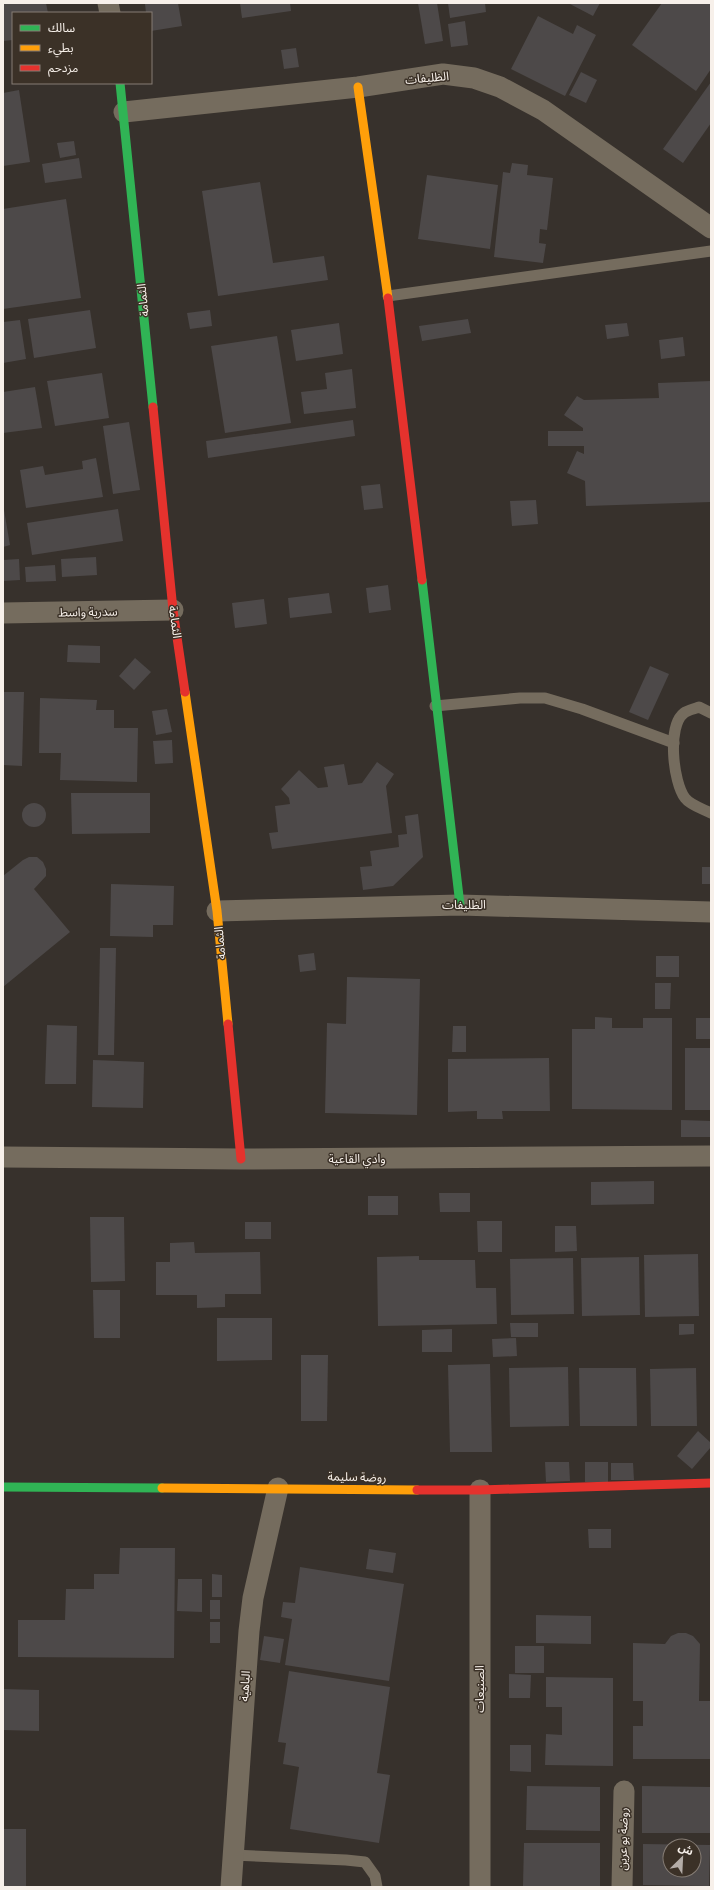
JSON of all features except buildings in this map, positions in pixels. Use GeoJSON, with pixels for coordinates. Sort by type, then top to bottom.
{"type":"FeatureCollection","features":[{"type":"Feature","properties":{"kind":"street","name":"الظليفات"},"geometry":{"type":"LineString","coordinates":[[124,112],[358,87],[443,74],[474,78],[500,87],[543,110],[711,228]]}},
{"type":"Feature","properties":{"kind":"street","name":"الثمامة"},"geometry":{"type":"LineString","coordinates":[[120,84],[173,610],[217,911],[241,1160]]}},
{"type":"Feature","properties":{"kind":"street"},"geometry":{"type":"LineString","coordinates":[[358,87],[388,296],[435,706],[460,904]]}},
{"type":"Feature","properties":{"kind":"street","name":"سدرية واسط"},"geometry":{"type":"LineString","coordinates":[[3,613],[173,610]]}},
{"type":"Feature","properties":{"kind":"street","name":"الظليفات"},"geometry":{"type":"LineString","coordinates":[[217,911],[460,904],[711,912]]}},
{"type":"Feature","properties":{"kind":"street","name":"وادي القاعية"},"geometry":{"type":"LineString","coordinates":[[3,1157],[241,1160],[711,1156]]}},
{"type":"Feature","properties":{"kind":"street","name":"روضة سليمة"},"geometry":{"type":"LineString","coordinates":[[3,1487],[480,1490],[711,1483]]}},
{"type":"Feature","properties":{"kind":"street","name":"الباهية"},"geometry":{"type":"LineString","coordinates":[[231,1887],[232,1855],[252,1605],[278,1488]]}},
{"type":"Feature","properties":{"kind":"street","name":"الصنيعات"},"geometry":{"type":"LineString","coordinates":[[480,1490],[480,1887]]}},
{"type":"Feature","properties":{"kind":"street","name":"روضة بو عرين"},"geometry":{"type":"LineString","coordinates":[[622,1887],[624,1791]]}},
{"type":"Feature","properties":{"kind":"lane"},"geometry":{"type":"LineString","coordinates":[[388,296],[711,251]]}},
{"type":"Feature","properties":{"kind":"lane"},"geometry":{"type":"LineString","coordinates":[[435,706],[520,698],[545,698],[582,709],[674,742]]}},
{"type":"Feature","properties":{"kind":"lane"},"geometry":{"type":"LineString","coordinates":[[711,713],[699,708],[684,712],[676,725],[674,742],[674,766],[678,787],[686,800],[711,813]]}},
{"type":"Feature","properties":{"kind":"lane"},"geometry":{"type":"LineString","coordinates":[[232,1855],[365,1862],[375,1876],[377,1887]]}},
{"type":"Feature","properties":{"kind":"traffic: fast"},"geometry":{"type":"LineString","coordinates":[[120,84],[153,407]]}},
{"type":"Feature","properties":{"kind":"traffic: fast"},"geometry":{"type":"LineString","coordinates":[[422,580],[460,905]]}},
{"type":"Feature","properties":{"kind":"traffic: fast"},"geometry":{"type":"LineString","coordinates":[[3,1487],[162,1488]]}},
{"type":"Feature","properties":{"kind":"traffic: slow"},"geometry":{"type":"LineString","coordinates":[[358,87],[388,298]]}},
{"type":"Feature","properties":{"kind":"traffic: slow"},"geometry":{"type":"LineString","coordinates":[[185,692],[217,911],[228,1024]]}},
{"type":"Feature","properties":{"kind":"traffic: slow"},"geometry":{"type":"LineString","coordinates":[[162,1488],[417,1490]]}},
{"type":"Feature","properties":{"kind":"traffic: jam"},"geometry":{"type":"LineString","coordinates":[[388,298],[422,580]]}},
{"type":"Feature","properties":{"kind":"traffic: jam"},"geometry":{"type":"LineString","coordinates":[[153,407],[173,610],[185,692]]}},
{"type":"Feature","properties":{"kind":"traffic: jam"},"geometry":{"type":"LineString","coordinates":[[228,1024],[241,1159]]}},
{"type":"Feature","properties":{"kind":"traffic: jam"},"geometry":{"type":"LineString","coordinates":[[417,1490],[480,1490],[711,1483]]}}]}
